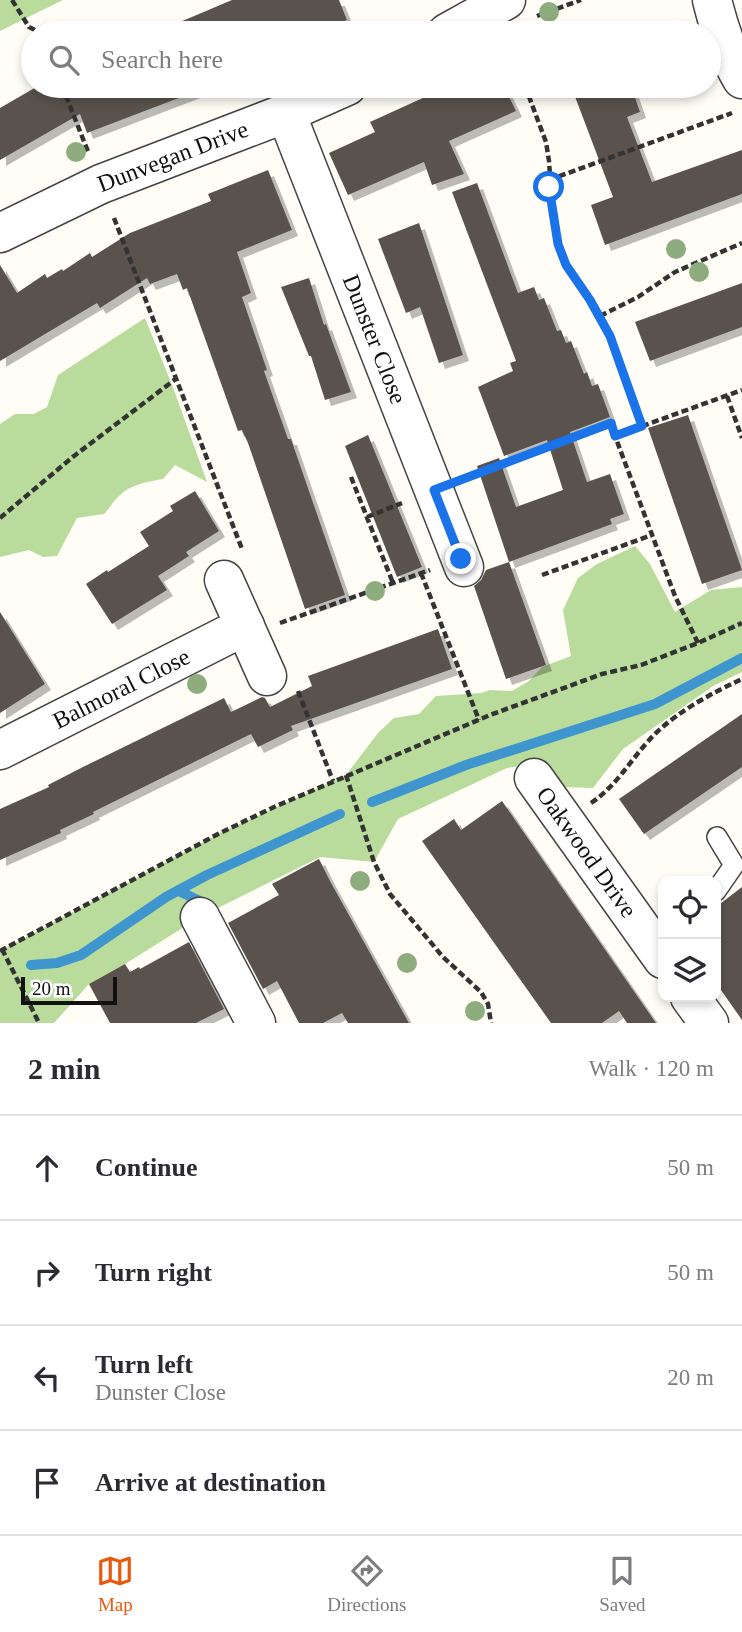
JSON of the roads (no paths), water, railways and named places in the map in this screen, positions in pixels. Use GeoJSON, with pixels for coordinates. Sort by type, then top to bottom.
{"type":"FeatureCollection","features":[{"type":"Feature","properties":{"kind":"street"},"geometry":{"type":"LineString","coordinates":[[712,0],[717,21]]}},
{"type":"Feature","properties":{"kind":"street"},"geometry":{"type":"LineString","coordinates":[[482,21],[518,9]]}},
{"type":"Feature","properties":{"kind":"street"},"geometry":{"type":"LineString","coordinates":[[721,35],[742,79]]}},
{"type":"Feature","properties":{"kind":"street","name":"Dunvegan Drive"},"geometry":{"type":"LineString","coordinates":[[0,233],[100,184],[320,98]]}},
{"type":"Feature","properties":{"kind":"street","name":"Dunster Close"},"geometry":{"type":"LineString","coordinates":[[286,113],[462,563]]}},
{"type":"Feature","properties":{"kind":"street"},"geometry":{"type":"LineString","coordinates":[[234,567],[282,683]]}},
{"type":"Feature","properties":{"kind":"street","name":"Balmoral Close"},"geometry":{"type":"LineString","coordinates":[[0,750],[258,626]]}},
{"type":"Feature","properties":{"kind":"street","name":"Oakwood Drive"},"geometry":{"type":"LineString","coordinates":[[534,778],[658,943]]}},
{"type":"Feature","properties":{"kind":"street"},"geometry":{"type":"LineString","coordinates":[[200,916],[256,1023]]}},
{"type":"Feature","properties":{"kind":"street"},"geometry":{"type":"LineString","coordinates":[[694,1002],[709,1023]]}},
{"type":"Feature","properties":{"kind":"lane"},"geometry":{"type":"LineString","coordinates":[[717,837],[734,865],[721,884]]}},
{"type":"Feature","properties":{"kind":"waterway"},"geometry":{"type":"LineString","coordinates":[[372,802],[466,765],[655,704],[742,658]]}},
{"type":"Feature","properties":{"kind":"waterway"},"geometry":{"type":"LineString","coordinates":[[31,965],[57,963],[81,955],[166,897],[207,875],[340,814]]}},
{"type":"Feature","properties":{"kind":"waterway"},"geometry":{"type":"LineString","coordinates":[[179,891],[206,904]]}}]}
